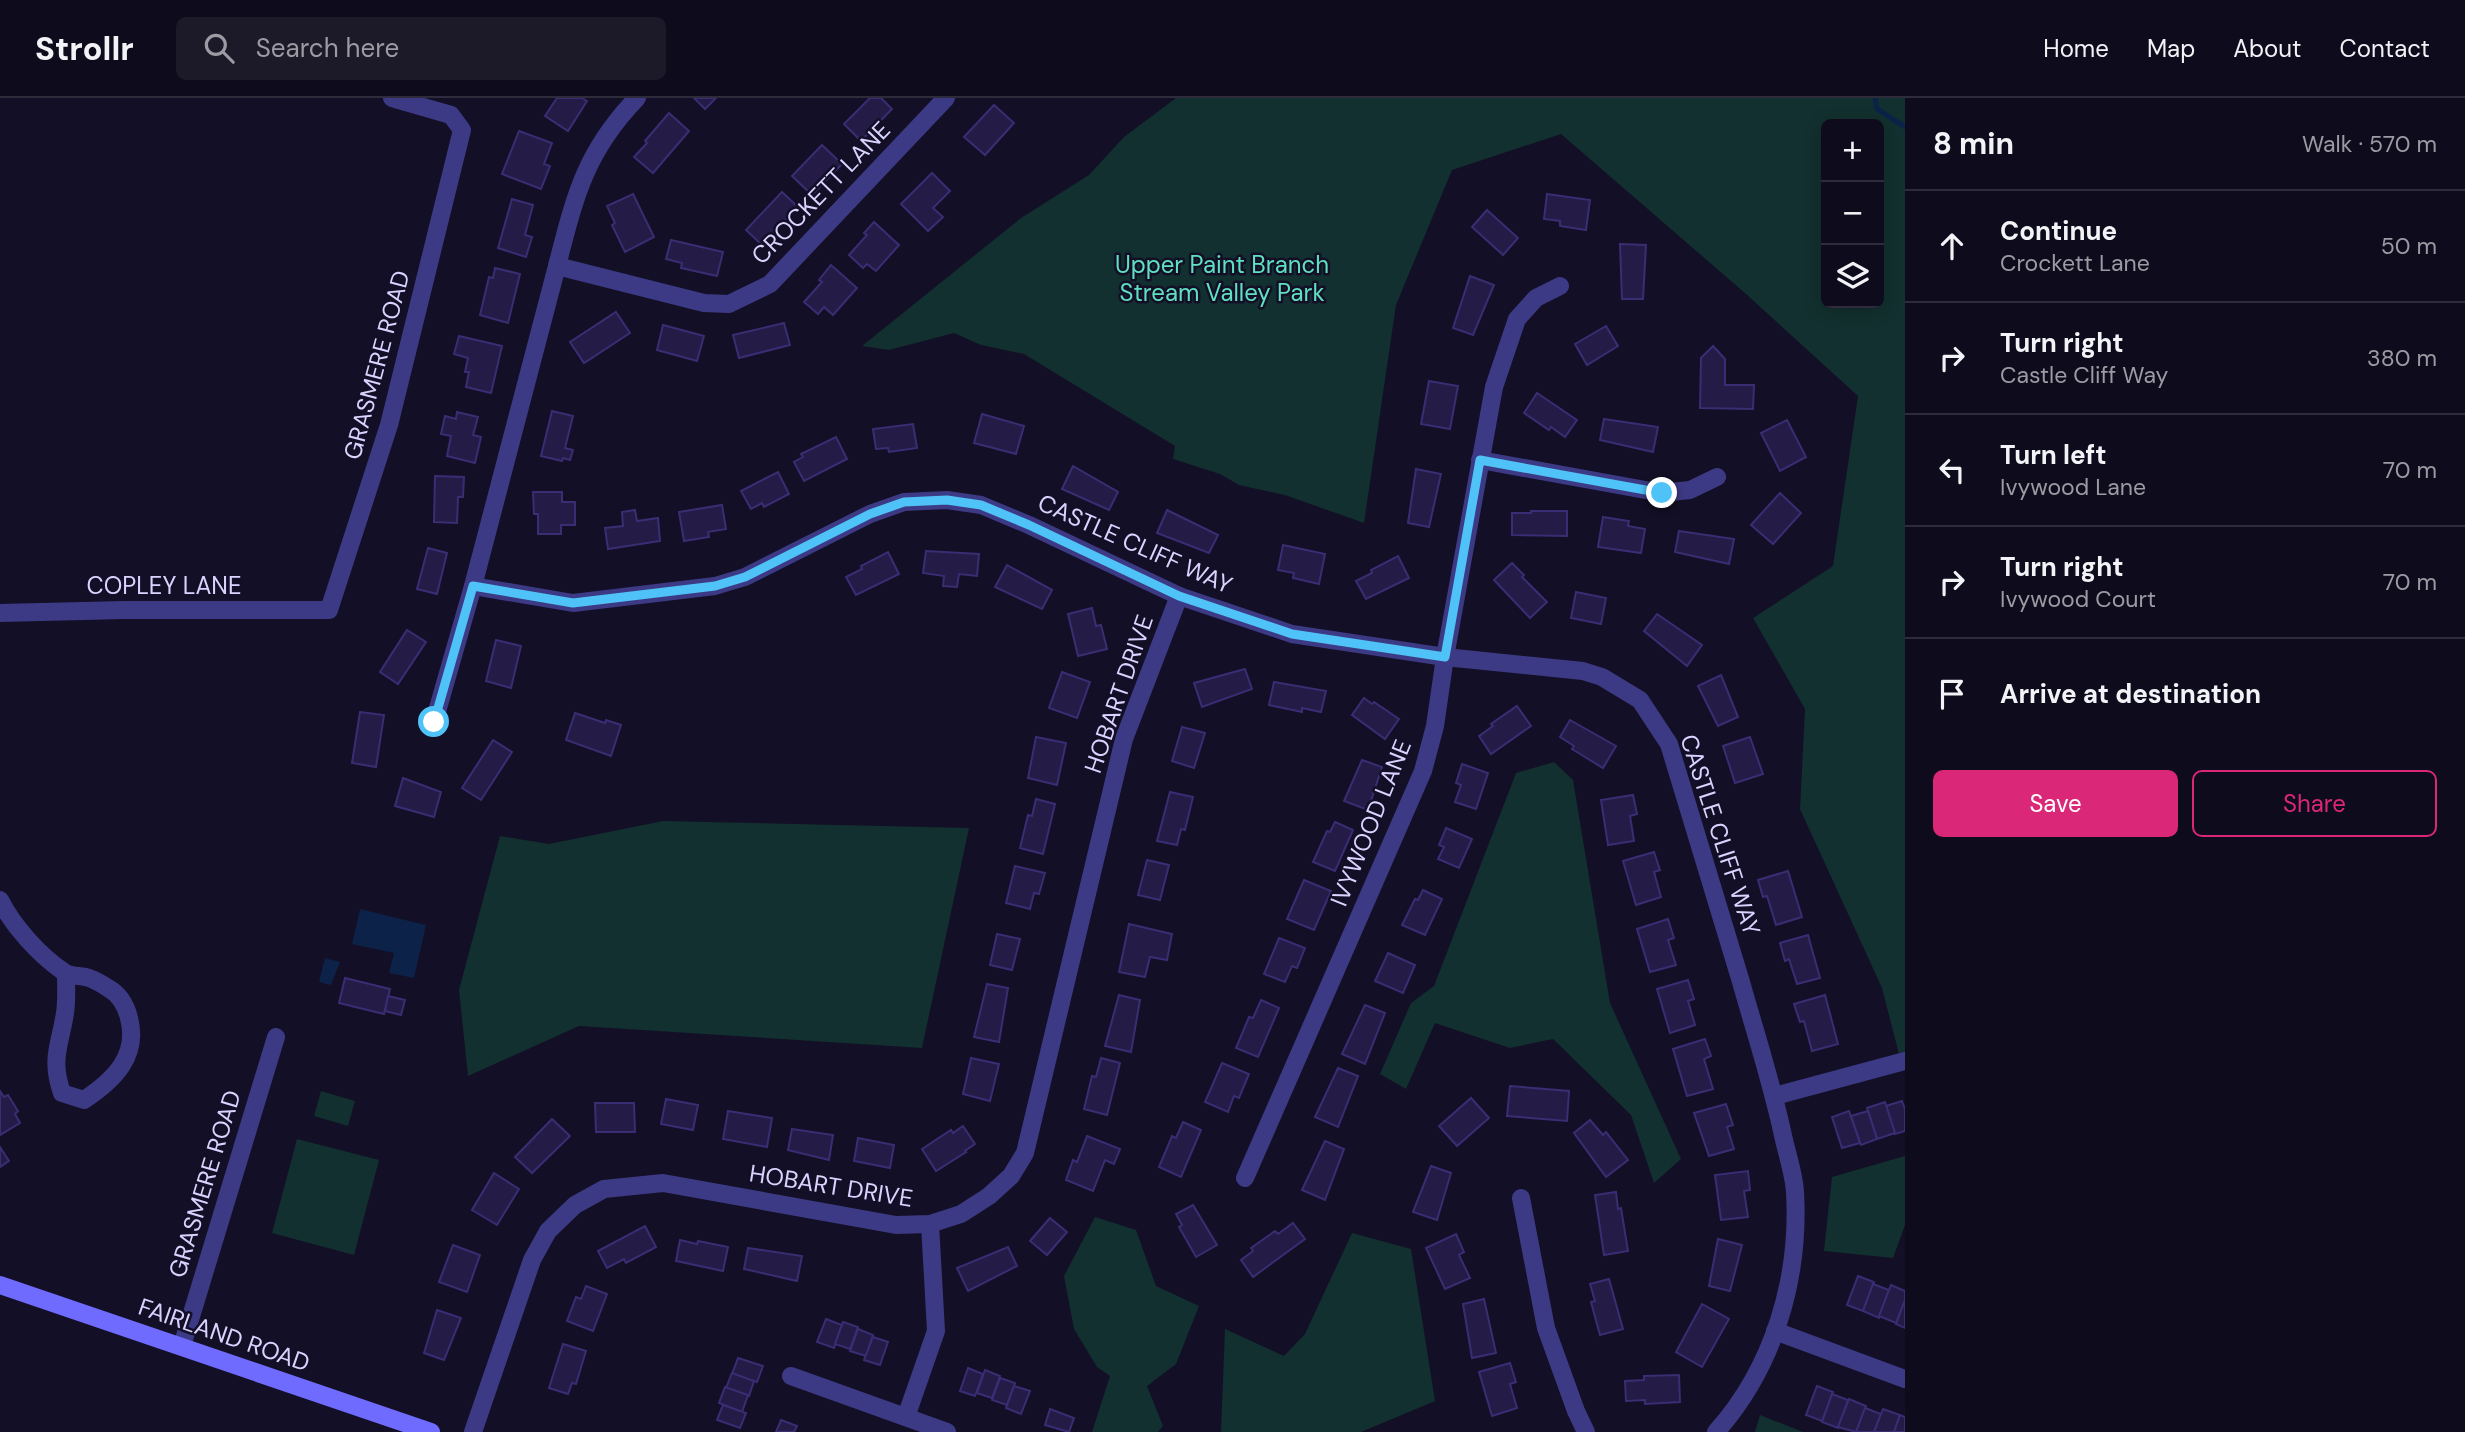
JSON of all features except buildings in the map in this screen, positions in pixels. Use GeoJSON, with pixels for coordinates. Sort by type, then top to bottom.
{"type":"FeatureCollection","features":[{"type":"Feature","properties":{"kind":"main road","name":"FAIRLAND ROAD"},"geometry":{"type":"LineString","coordinates":[[0,1285],[431,1432]]}},
{"type":"Feature","properties":{"kind":"street","name":"GRASMERE ROAD"},"geometry":{"type":"LineString","coordinates":[[329,610],[390,425],[462,130],[451,116],[391,98]]}},
{"type":"Feature","properties":{"kind":"street"},"geometry":{"type":"LineString","coordinates":[[434,722],[473,586],[574,197],[591,159],[617,118],[637,98]]}},
{"type":"Feature","properties":{"kind":"street","name":"CROCKETT LANE"},"geometry":{"type":"LineString","coordinates":[[557,266],[704,303],[729,304],[770,284],[946,98]]}},
{"type":"Feature","properties":{"kind":"street","name":"IVYWOOD LANE"},"geometry":{"type":"LineString","coordinates":[[1245,1178],[1423,771],[1434,726],[1494,387],[1517,319],[1536,298],[1560,286]]}},
{"type":"Feature","properties":{"kind":"street"},"geometry":{"type":"LineString","coordinates":[[1480,460],[1662,493],[1690,490],[1717,477]]}},
{"type":"Feature","properties":{"kind":"street","name":"CASTLE CLIFF WAY"},"geometry":{"type":"LineString","coordinates":[[473,586],[573,603],[715,586],[745,577],[870,514],[904,502],[947,500],[981,505],[1179,596],[1292,634],[1445,657],[1583,671],[1602,677],[1640,700],[1669,744],[1775,1096],[1795,1190],[1795,1244],[1791,1280],[1775,1331],[1755,1380],[1716,1432]]}},
{"type":"Feature","properties":{"kind":"street","name":"HOBART DRIVE"},"geometry":{"type":"LineString","coordinates":[[473,1432],[532,1260],[548,1231],[575,1205],[604,1189],[663,1183],[897,1225],[930,1224],[961,1214],[989,1196],[1011,1176],[1025,1153],[1124,738],[1179,596]]}},
{"type":"Feature","properties":{"kind":"street","name":"COPLEY LANE"},"geometry":{"type":"LineString","coordinates":[[0,613],[329,610]]}},
{"type":"Feature","properties":{"kind":"street"},"geometry":{"type":"LineString","coordinates":[[0,900],[6,912],[43,955],[66,974],[88,978],[111,989],[126,1006],[132,1028],[130,1052],[121,1068],[104,1087],[84,1100],[62,1093],[57,1078],[55,1058],[66,1011],[66,974]]}},
{"type":"Feature","properties":{"kind":"street","name":"GRASMERE ROAD"},"geometry":{"type":"LineString","coordinates":[[181,1346],[276,1037]]}},
{"type":"Feature","properties":{"kind":"street"},"geometry":{"type":"LineString","coordinates":[[1775,1096],[1905,1061]]}},
{"type":"Feature","properties":{"kind":"street"},"geometry":{"type":"LineString","coordinates":[[1521,1198],[1546,1328],[1586,1432]]}},
{"type":"Feature","properties":{"kind":"street"},"geometry":{"type":"LineString","coordinates":[[906,1417],[936,1331],[930,1224]]}},
{"type":"Feature","properties":{"kind":"street"},"geometry":{"type":"LineString","coordinates":[[1775,1331],[1905,1379]]}},
{"type":"Feature","properties":{"kind":"street"},"geometry":{"type":"LineString","coordinates":[[791,1376],[947,1432]]}},
{"type":"Feature","properties":{"kind":"green space","name":"Upper Paint Branch Stream Valley Park"},"geometry":{"type":"Polygon","coordinates":[[[1176,98],[1905,98],[1905,1061],[1901,1062],[1882,988],[1800,809],[1805,709],[1753,618],[1833,566],[1858,396],[1746,294],[1561,134],[1452,170],[1396,305],[1364,523],[1285,495],[1239,485],[1220,474],[1173,459],[1175,446],[1024,354],[981,345],[954,333],[889,350],[862,346],[1021,218],[1089,175],[1124,137],[1176,98]]]}},
{"type":"Feature","properties":{"kind":"green space"},"geometry":{"type":"Polygon","coordinates":[[[1554,762],[1573,780],[1610,1003],[1681,1159],[1654,1183],[1631,1115],[1553,1039],[1510,1048],[1435,1023],[1406,1089],[1380,1074],[1411,1003],[1434,986],[1516,773],[1554,762]]]}},
{"type":"Feature","properties":{"kind":"green space"},"geometry":{"type":"Polygon","coordinates":[[[663,821],[969,828],[922,1048],[579,1026],[468,1076],[459,990],[500,836],[549,844],[663,821]]]}},
{"type":"Feature","properties":{"kind":"green space"},"geometry":{"type":"Polygon","coordinates":[[[321,1091],[355,1101],[348,1126],[314,1116],[321,1091]]]}},
{"type":"Feature","properties":{"kind":"green space"},"geometry":{"type":"Polygon","coordinates":[[[297,1139],[379,1160],[354,1255],[272,1233],[297,1139]]]}},
{"type":"Feature","properties":{"kind":"green space"},"geometry":{"type":"Polygon","coordinates":[[[1905,1156],[1905,1225],[1893,1258],[1824,1251],[1832,1177],[1905,1156]]]}},
{"type":"Feature","properties":{"kind":"green space"},"geometry":{"type":"Polygon","coordinates":[[[1095,1217],[1136,1230],[1156,1286],[1199,1306],[1176,1364],[1147,1386],[1163,1426],[1158,1432],[1092,1432],[1110,1376],[1097,1367],[1074,1329],[1064,1276],[1095,1217]]]}},
{"type":"Feature","properties":{"kind":"green space"},"geometry":{"type":"Polygon","coordinates":[[[1352,1233],[1411,1249],[1435,1401],[1361,1432],[1221,1432],[1225,1329],[1284,1356],[1305,1334],[1352,1233]]]}},
{"type":"Feature","properties":{"kind":"green space"},"geometry":{"type":"Polygon","coordinates":[[[1760,1415],[1803,1432],[1755,1432],[1760,1415]]]}},
{"type":"Feature","properties":{"kind":"water"},"geometry":{"type":"Polygon","coordinates":[[[360,909],[426,925],[414,978],[389,973],[394,953],[352,944],[360,909]]]}},
{"type":"Feature","properties":{"kind":"water"},"geometry":{"type":"Polygon","coordinates":[[[325,958],[340,962],[331,985],[319,982],[325,958]]]}},
{"type":"Feature","properties":{"kind":"waterway"},"geometry":{"type":"LineString","coordinates":[[1875,98],[1877,109],[1905,127]]}},
{"type":"Feature","properties":{"kind":"route"},"geometry":{"type":"LineString","coordinates":[[434,722],[473,586],[573,603],[715,586],[745,577],[870,514],[904,502],[947,500],[981,505],[1179,596],[1292,634],[1445,657],[1480,460],[1662,493]]}}]}
